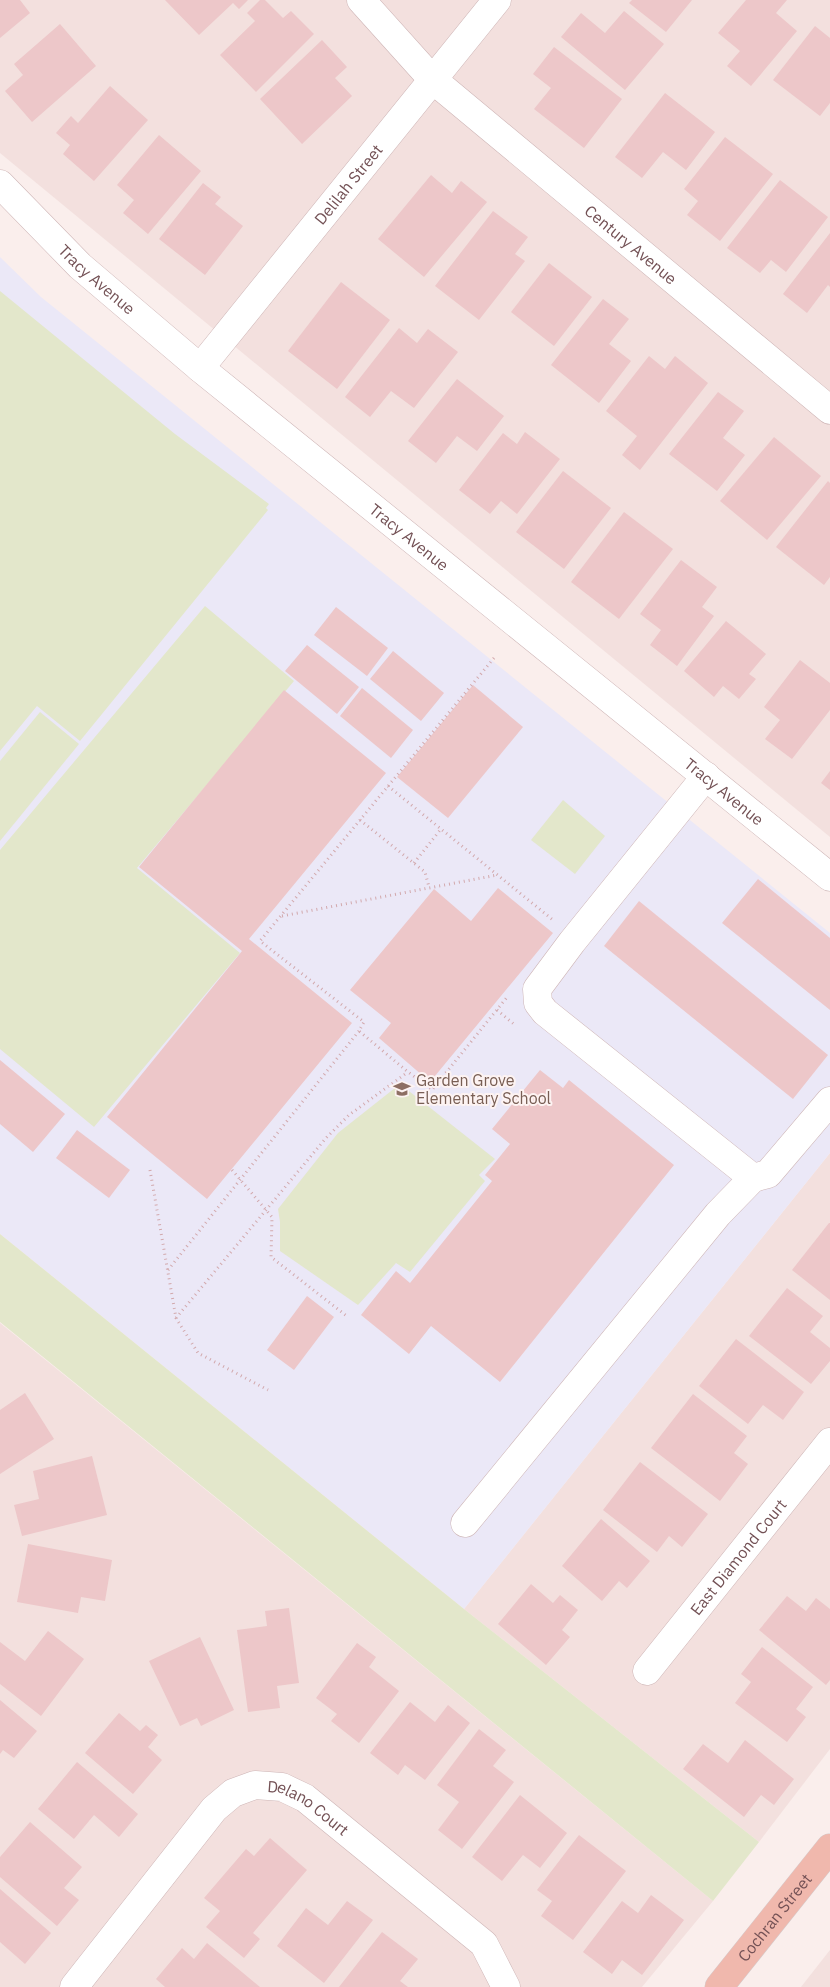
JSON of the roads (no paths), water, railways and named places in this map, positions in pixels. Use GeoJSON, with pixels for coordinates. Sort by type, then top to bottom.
{"type":"FeatureCollection","features":[{"type":"Feature","properties":{"kind":"main road","name":"Cochran Street"},"geometry":{"type":"LineString","coordinates":[[719,1987],[830,1848]]}},
{"type":"Feature","properties":{"kind":"street","name":"Century Avenue"},"geometry":{"type":"LineString","coordinates":[[361,0],[432,79],[830,410]]}},
{"type":"Feature","properties":{"kind":"street","name":"Delilah Street"},"geometry":{"type":"LineString","coordinates":[[200,368],[497,0]]}},
{"type":"Feature","properties":{"kind":"street","name":"Tracy Avenue"},"geometry":{"type":"LineString","coordinates":[[0,184],[80,266],[200,368],[830,877]]}},
{"type":"Feature","properties":{"kind":"street"},"geometry":{"type":"LineString","coordinates":[[706,776],[572,942],[537,989],[538,1003],[545,1012],[753,1178]]}},
{"type":"Feature","properties":{"kind":"street"},"geometry":{"type":"LineString","coordinates":[[465,1523],[718,1214],[753,1178],[768,1174],[830,1101]]}},
{"type":"Feature","properties":{"kind":"street","name":"East Diamond Court"},"geometry":{"type":"LineString","coordinates":[[647,1671],[830,1442]]}},
{"type":"Feature","properties":{"kind":"street","name":"Delano Court"},"geometry":{"type":"LineString","coordinates":[[74,1987],[214,1809],[233,1793],[255,1786],[282,1787],[305,1798],[484,1944],[506,1987]]}},
{"type":"Feature","properties":{"kind":"place","name":"Garden Grove Elementary School"},"geometry":{"type":"Point","coordinates":[402,1089]}}]}
